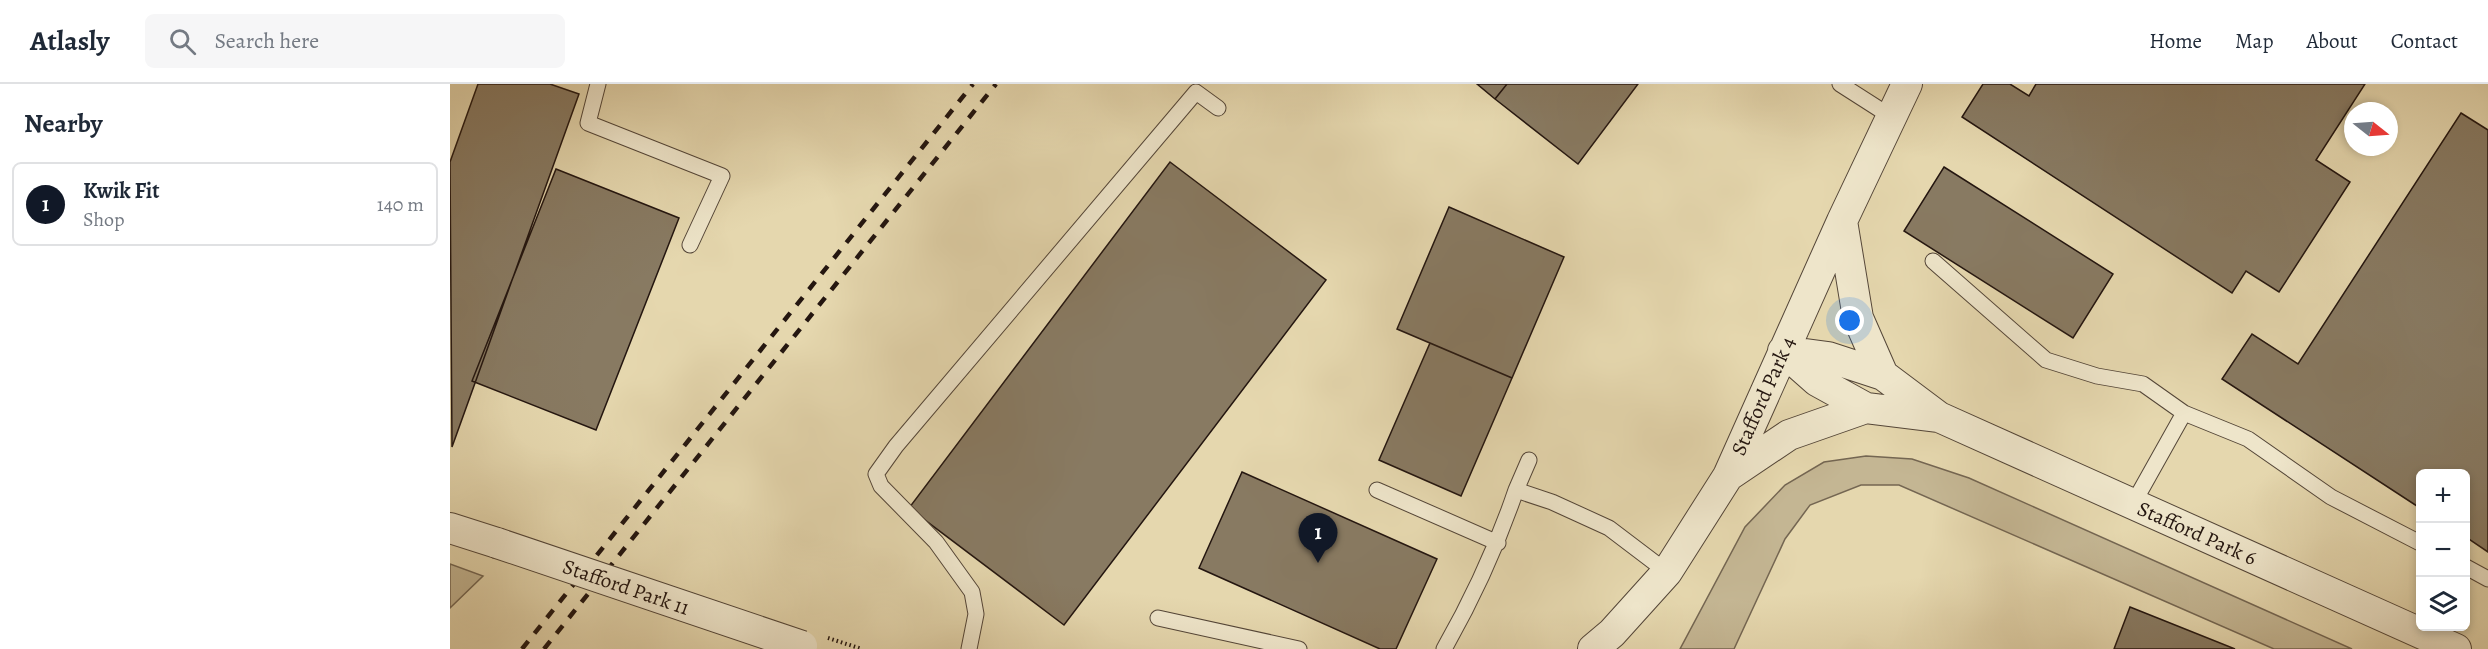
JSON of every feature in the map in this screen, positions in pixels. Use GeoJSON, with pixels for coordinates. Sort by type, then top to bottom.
{"type":"FeatureCollection","features":[{"type":"Feature","properties":{"kind":"street","name":"Stafford Park 4"},"geometry":{"type":"LineString","coordinates":[[1593,649],[1612,633],[1667,572],[1728,476],[1842,221],[1907,84]]}},
{"type":"Feature","properties":{"kind":"street"},"geometry":{"type":"LineString","coordinates":[[1842,221],[1858,318],[1883,375]]}},
{"type":"Feature","properties":{"kind":"street"},"geometry":{"type":"LineString","coordinates":[[1783,351],[1828,357],[1883,375],[1939,417]]}},
{"type":"Feature","properties":{"kind":"street"},"geometry":{"type":"LineString","coordinates":[[1783,351],[1817,381],[1866,408],[1939,417]]}},
{"type":"Feature","properties":{"kind":"street"},"geometry":{"type":"LineString","coordinates":[[1728,476],[1789,435],[1866,408]]}},
{"type":"Feature","properties":{"kind":"street","name":"Stafford Park 6"},"geometry":{"type":"LineString","coordinates":[[1939,417],[2456,649]]}},
{"type":"Feature","properties":{"kind":"street","name":"Stafford Park 11"},"geometry":{"type":"LineString","coordinates":[[450,528],[807,647]]}},
{"type":"Feature","properties":{"kind":"lane"},"geometry":{"type":"LineString","coordinates":[[598,84],[588,123],[722,176],[690,245]]}},
{"type":"Feature","properties":{"kind":"lane"},"geometry":{"type":"LineString","coordinates":[[1840,84],[1890,117]]}},
{"type":"Feature","properties":{"kind":"lane"},"geometry":{"type":"LineString","coordinates":[[969,649],[976,614],[972,592],[936,542],[881,486],[876,474],[896,446],[1196,92],[1218,108]]}},
{"type":"Feature","properties":{"kind":"lane"},"geometry":{"type":"LineString","coordinates":[[1933,261],[2046,360],[2097,376],[2144,384],[2184,413],[2248,439],[2331,497],[2416,540]]}},
{"type":"Feature","properties":{"kind":"lane"},"geometry":{"type":"LineString","coordinates":[[2133,504],[2184,413]]}},
{"type":"Feature","properties":{"kind":"lane"},"geometry":{"type":"LineString","coordinates":[[1444,649],[1467,609],[1498,543],[1529,460]]}},
{"type":"Feature","properties":{"kind":"lane"},"geometry":{"type":"LineString","coordinates":[[1377,490],[1498,543]]}},
{"type":"Feature","properties":{"kind":"lane"},"geometry":{"type":"LineString","coordinates":[[1516,490],[1552,502],[1609,528],[1667,572]]}},
{"type":"Feature","properties":{"kind":"lane"},"geometry":{"type":"LineString","coordinates":[[2470,569],[2488,579]]}},
{"type":"Feature","properties":{"kind":"lane"},"geometry":{"type":"LineString","coordinates":[[1158,618],[1299,649]]}},
{"type":"Feature","properties":{"kind":"shaded area"},"geometry":{"type":"Polygon","coordinates":[[[1866,456],[1912,459],[1969,478],[2352,649],[2274,649],[1899,485],[1861,485],[1810,505],[1785,539],[1734,649],[1680,649],[1745,527],[1785,485],[1824,462],[1866,456]]]}},
{"type":"Feature","properties":{"kind":"shaded area"},"geometry":{"type":"Polygon","coordinates":[[[450,564],[483,576],[450,608],[450,564]]]}},
{"type":"Feature","properties":{"kind":"building"},"geometry":{"type":"Polygon","coordinates":[[[478,84],[550,84],[579,94],[452,447],[450,162],[478,84]]]}},
{"type":"Feature","properties":{"kind":"building"},"geometry":{"type":"Polygon","coordinates":[[[1477,84],[1507,84],[1495,99],[1477,84]]]}},
{"type":"Feature","properties":{"kind":"building"},"geometry":{"type":"Polygon","coordinates":[[[1507,84],[1638,84],[1578,164],[1495,99],[1507,84]]]}},
{"type":"Feature","properties":{"kind":"building"},"geometry":{"type":"Polygon","coordinates":[[[1983,84],[2010,84],[2029,96],[2036,84],[2365,84],[2353,102],[2344,102],[2344,117],[2316,160],[2350,182],[2279,292],[2246,271],[2232,293],[1962,117],[1983,84]]]}},
{"type":"Feature","properties":{"kind":"building"},"geometry":{"type":"Polygon","coordinates":[[[2461,113],[2488,130],[2488,552],[2470,540],[2470,469],[2416,469],[2416,505],[2222,379],[2252,334],[2298,364],[2461,113]]]}},
{"type":"Feature","properties":{"kind":"building"},"geometry":{"type":"Polygon","coordinates":[[[1170,162],[1326,280],[1064,625],[909,508],[1170,162]]]}},
{"type":"Feature","properties":{"kind":"building"},"geometry":{"type":"Polygon","coordinates":[[[1944,167],[2113,274],[2073,338],[1904,231],[1944,167]]]}},
{"type":"Feature","properties":{"kind":"building"},"geometry":{"type":"Polygon","coordinates":[[[556,169],[679,218],[596,430],[472,381],[556,169]]]}},
{"type":"Feature","properties":{"kind":"building"},"geometry":{"type":"Polygon","coordinates":[[[1449,207],[1564,257],[1512,378],[1397,329],[1449,207]]]}},
{"type":"Feature","properties":{"kind":"building"},"geometry":{"type":"Polygon","coordinates":[[[1430,343],[1512,378],[1461,496],[1379,460],[1430,343]]]}},
{"type":"Feature","properties":{"kind":"building"},"geometry":{"type":"Polygon","coordinates":[[[1242,472],[1437,559],[1396,649],[1380,649],[1199,568],[1242,472]]]}},
{"type":"Feature","properties":{"kind":"building"},"geometry":{"type":"Polygon","coordinates":[[[2130,607],[2235,649],[2114,649],[2130,607]]]}},
{"type":"Feature","properties":{"kind":"railway"},"geometry":{"type":"LineString","coordinates":[[522,649],[973,84]]}},
{"type":"Feature","properties":{"kind":"railway"},"geometry":{"type":"LineString","coordinates":[[544,649],[996,84]]}},
{"type":"Feature","properties":{"kind":"place","name":"Kwik Fit"},"geometry":{"type":"Point","coordinates":[1318,563]}}]}
